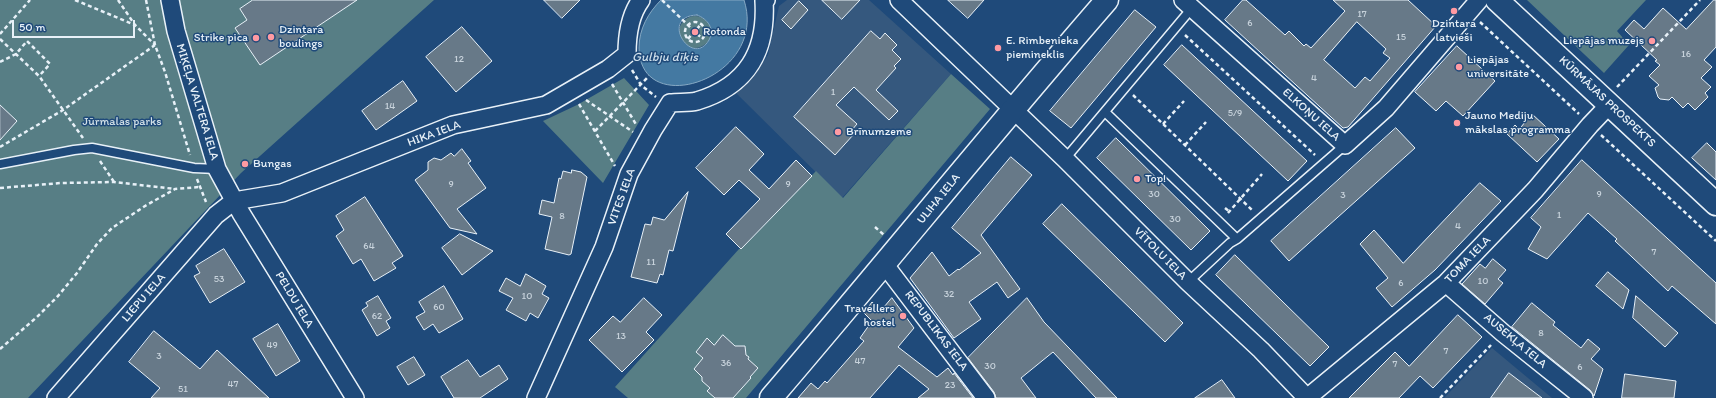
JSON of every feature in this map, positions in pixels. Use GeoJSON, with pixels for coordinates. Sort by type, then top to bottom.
{"type":"FeatureCollection","features":[{"type":"Feature","properties":{"kind":"main road","name":"ULIHA IELA"},"geometry":{"type":"LineString","coordinates":[[771,398],[885,264],[1012,110],[1107,0]]}},
{"type":"Feature","properties":{"kind":"main road","name":"KŪRMĀJAS PROSPEKTS"},"geometry":{"type":"LineString","coordinates":[[1502,1],[1612,96],[1716,204]]}},
{"type":"Feature","properties":{"kind":"street","name":"MIĶEĻA VALTERA IELA"},"geometry":{"type":"LineString","coordinates":[[170,0],[176,31],[218,169],[234,201]]}},
{"type":"Feature","properties":{"kind":"street"},"geometry":{"type":"LineString","coordinates":[[627,54],[627,36],[631,19],[641,0]]}},
{"type":"Feature","properties":{"kind":"street"},"geometry":{"type":"LineString","coordinates":[[670,103],[696,101],[721,92],[741,76],[753,60],[762,42],[765,22],[764,1],[766,0]]}},
{"type":"Feature","properties":{"kind":"street","name":"VĪTOLU IELA"},"geometry":{"type":"LineString","coordinates":[[899,0],[1012,110],[1065,159],[1188,282],[1261,350],[1307,398]]}},
{"type":"Feature","properties":{"kind":"street","name":"ELKOŅU IELA"},"geometry":{"type":"LineString","coordinates":[[1187,4],[1344,145],[1386,108],[1479,0]]}},
{"type":"Feature","properties":{"kind":"street","name":"HIKA IELA"},"geometry":{"type":"LineString","coordinates":[[234,201],[282,193],[453,125],[546,105],[604,71],[627,54]]}},
{"type":"Feature","properties":{"kind":"street","name":"TOMA IELA"},"geometry":{"type":"LineString","coordinates":[[1307,398],[1446,283],[1535,190],[1590,125],[1612,96]]}},
{"type":"Feature","properties":{"kind":"street","name":"VITES IELA"},"geometry":{"type":"LineString","coordinates":[[536,398],[604,247],[629,174],[653,130],[670,103]]}},
{"type":"Feature","properties":{"kind":"street","name":"LIEPU IELA"},"geometry":{"type":"LineString","coordinates":[[56,398],[216,214],[234,201]]}},
{"type":"Feature","properties":{"kind":"street","name":"PELDU IELA"},"geometry":{"type":"LineString","coordinates":[[234,201],[355,398]]}},
{"type":"Feature","properties":{"kind":"street","name":"REPUBLIKAS IELA"},"geometry":{"type":"LineString","coordinates":[[885,264],[986,398]]}},
{"type":"Feature","properties":{"kind":"street","name":"AUSEKĻA IELA"},"geometry":{"type":"LineString","coordinates":[[1446,283],[1503,333],[1584,398]]}},
{"type":"Feature","properties":{"kind":"lane"},"geometry":{"type":"LineString","coordinates":[[1065,159],[1176,27],[1187,4]]}},
{"type":"Feature","properties":{"kind":"lane"},"geometry":{"type":"LineString","coordinates":[[1104,112],[1237,239]]}},
{"type":"Feature","properties":{"kind":"lane"},"geometry":{"type":"LineString","coordinates":[[1188,282],[1230,243],[1261,219],[1344,145]]}},
{"type":"Feature","properties":{"kind":"lane"},"geometry":{"type":"LineString","coordinates":[[0,164],[92,148],[194,168],[218,169]]}},
{"type":"Feature","properties":{"kind":"path"},"geometry":{"type":"LineString","coordinates":[[0,34],[30,0]]}},
{"type":"Feature","properties":{"kind":"path"},"geometry":{"type":"LineString","coordinates":[[75,0],[135,25]]}},
{"type":"Feature","properties":{"kind":"path"},"geometry":{"type":"LineString","coordinates":[[118,0],[135,25],[155,45]]}},
{"type":"Feature","properties":{"kind":"path"},"geometry":{"type":"LineString","coordinates":[[146,0],[155,45],[165,72],[194,168],[198,188],[206,202],[216,214]]}},
{"type":"Feature","properties":{"kind":"path"},"geometry":{"type":"LineString","coordinates":[[662,0],[692,30]]}},
{"type":"Feature","properties":{"kind":"path"},"geometry":{"type":"LineString","coordinates":[[1612,96],[1700,0]]}},
{"type":"Feature","properties":{"kind":"path"},"geometry":{"type":"LineString","coordinates":[[686,24],[694,22],[701,24]]}},
{"type":"Feature","properties":{"kind":"path"},"geometry":{"type":"LineString","coordinates":[[686,24],[685,32],[688,39],[695,42],[702,38],[704,31],[701,24]]}},
{"type":"Feature","properties":{"kind":"path"},"geometry":{"type":"LineString","coordinates":[[697,29],[701,24]]}},
{"type":"Feature","properties":{"kind":"path"},"geometry":{"type":"LineString","coordinates":[[1176,27],[1324,163]]}},
{"type":"Feature","properties":{"kind":"path"},"geometry":{"type":"LineString","coordinates":[[688,39],[692,34]]}},
{"type":"Feature","properties":{"kind":"path"},"geometry":{"type":"LineString","coordinates":[[697,34],[702,38]]}},
{"type":"Feature","properties":{"kind":"path"},"geometry":{"type":"LineString","coordinates":[[0,40],[39,76],[62,110],[92,148],[114,182]]}},
{"type":"Feature","properties":{"kind":"path"},"geometry":{"type":"LineString","coordinates":[[0,62],[16,54],[27,41],[50,64],[39,76]]}},
{"type":"Feature","properties":{"kind":"path"},"geometry":{"type":"LineString","coordinates":[[0,147],[62,110],[155,45]]}},
{"type":"Feature","properties":{"kind":"path"},"geometry":{"type":"LineString","coordinates":[[627,54],[632,70],[641,85],[654,96],[670,103]]}},
{"type":"Feature","properties":{"kind":"path"},"geometry":{"type":"LineString","coordinates":[[604,71],[638,129]]}},
{"type":"Feature","properties":{"kind":"path"},"geometry":{"type":"LineString","coordinates":[[595,131],[649,76]]}},
{"type":"Feature","properties":{"kind":"path"},"geometry":{"type":"LineString","coordinates":[[1125,87],[1261,219]]}},
{"type":"Feature","properties":{"kind":"path"},"geometry":{"type":"LineString","coordinates":[[582,97],[610,115],[635,134]]}},
{"type":"Feature","properties":{"kind":"path"},"geometry":{"type":"LineString","coordinates":[[577,100],[616,168]]}},
{"type":"Feature","properties":{"kind":"path"},"geometry":{"type":"LineString","coordinates":[[1163,124],[1184,101]]}},
{"type":"Feature","properties":{"kind":"path"},"geometry":{"type":"LineString","coordinates":[[1185,145],[1206,122]]}},
{"type":"Feature","properties":{"kind":"path"},"geometry":{"type":"LineString","coordinates":[[1220,223],[1262,174]]}},
{"type":"Feature","properties":{"kind":"path"},"geometry":{"type":"LineString","coordinates":[[0,188],[61,183],[114,182],[175,189],[198,188]]}},
{"type":"Feature","properties":{"kind":"path"},"geometry":{"type":"LineString","coordinates":[[0,349],[37,317],[58,296],[77,273],[97,244],[112,228],[145,206],[175,189]]}},
{"type":"Feature","properties":{"kind":"path"},"geometry":{"type":"LineString","coordinates":[[1225,208],[1230,212]]}},
{"type":"Feature","properties":{"kind":"path"},"geometry":{"type":"LineString","coordinates":[[1440,398],[1503,333]]}},
{"type":"Feature","properties":{"kind":"shaded area","name":"Brīnumzeme"},"geometry":{"type":"Polygon","coordinates":[[[787,0],[869,0],[951,74],[842,198],[736,93],[752,78],[768,55],[779,6],[787,0]]]}},
{"type":"Feature","properties":{"kind":"shaded area"},"geometry":{"type":"Polygon","coordinates":[[[1492,348],[1552,398],[1444,398],[1492,348]]]}},
{"type":"Feature","properties":{"kind":"green space","name":"Jūrmalas parks"},"geometry":{"type":"Polygon","coordinates":[[[0,0],[434,0],[241,173],[28,398],[0,398],[0,0]]]}},
{"type":"Feature","properties":{"kind":"green space"},"geometry":{"type":"Polygon","coordinates":[[[1527,0],[1646,0],[1617,31],[1629,45],[1604,73],[1527,0]]]}},
{"type":"Feature","properties":{"kind":"green space"},"geometry":{"type":"Polygon","coordinates":[[[692,16],[698,16],[708,23],[711,32],[710,38],[704,45],[698,48],[692,48],[682,41],[679,35],[679,29],[686,19],[692,16]]]}},
{"type":"Feature","properties":{"kind":"green space"},"geometry":{"type":"Polygon","coordinates":[[[951,74],[990,109],[746,398],[628,398],[615,387],[739,249],[741,249],[816,171],[843,198],[951,74]]]}},
{"type":"Feature","properties":{"kind":"green space"},"geometry":{"type":"Polygon","coordinates":[[[624,78],[649,105],[603,183],[543,121],[577,105],[624,78]]]}},
{"type":"Feature","properties":{"kind":"water","name":"Gulbju dīķis"},"geometry":{"type":"Polygon","coordinates":[[[661,0],[744,0],[747,27],[738,51],[722,69],[701,81],[679,85],[659,82],[645,70],[639,48],[639,41],[645,22],[661,0]],[[697,15],[686,18],[680,23],[679,31],[682,39],[687,45],[694,48],[702,47],[711,36],[711,28],[701,17],[697,15]]]}},
{"type":"Feature","properties":{"kind":"building","name":"Dzintara boulings"},"geometry":{"type":"Polygon","coordinates":[[[253,0],[357,0],[260,65],[235,28],[247,20],[240,9],[253,0]]]}},
{"type":"Feature","properties":{"kind":"building"},"geometry":{"type":"Polygon","coordinates":[[[544,0],[580,0],[562,18],[544,0]]]}},
{"type":"Feature","properties":{"kind":"building"},"geometry":{"type":"Polygon","coordinates":[[[822,0],[860,0],[842,19],[822,0]]]}},
{"type":"Feature","properties":{"kind":"building"},"geometry":{"type":"Polygon","coordinates":[[[948,0],[984,0],[968,18],[948,0]]]}},
{"type":"Feature","properties":{"kind":"building"},"geometry":{"type":"Polygon","coordinates":[[[1243,0],[1246,0],[1285,35],[1289,31],[1304,46],[1306,44],[1311,48],[1345,11],[1333,0],[1408,0],[1436,26],[1348,127],[1343,128],[1225,20],[1243,0]],[[1357,22],[1324,60],[1355,88],[1365,77],[1370,81],[1390,58],[1383,53],[1386,49],[1357,22]]]}},
{"type":"Feature","properties":{"kind":"building"},"geometry":{"type":"Polygon","coordinates":[[[1714,0],[1716,0],[1716,47],[1704,60],[1712,67],[1701,78],[1711,87],[1705,93],[1708,97],[1695,110],[1688,103],[1683,108],[1672,97],[1669,100],[1660,99],[1655,88],[1659,85],[1649,76],[1660,65],[1655,61],[1657,60],[1625,30],[1634,20],[1644,29],[1663,8],[1686,29],[1714,0]]]}},
{"type":"Feature","properties":{"kind":"building"},"geometry":{"type":"Polygon","coordinates":[[[799,1],[808,10],[791,29],[782,20],[799,1]]]}},
{"type":"Feature","properties":{"kind":"building"},"geometry":{"type":"Polygon","coordinates":[[[1135,10],[1156,27],[1071,128],[1050,111],[1135,10]]]}},
{"type":"Feature","properties":{"kind":"building"},"geometry":{"type":"Polygon","coordinates":[[[462,27],[492,61],[456,92],[426,57],[462,27]]]}},
{"type":"Feature","properties":{"kind":"building"},"geometry":{"type":"Polygon","coordinates":[[[871,31],[880,39],[885,33],[897,45],[892,50],[901,59],[894,66],[896,68],[876,90],[898,111],[889,120],[854,87],[836,105],[857,124],[851,131],[854,134],[835,155],[794,117],[871,31]]]}},
{"type":"Feature","properties":{"kind":"building"},"geometry":{"type":"Polygon","coordinates":[[[1182,45],[1307,161],[1288,181],[1164,65],[1182,45]]]}},
{"type":"Feature","properties":{"kind":"building","name":"Liepājas universitāte"},"geometry":{"type":"Polygon","coordinates":[[[1457,46],[1495,81],[1463,116],[1446,101],[1436,111],[1415,92],[1457,46]]]}},
{"type":"Feature","properties":{"kind":"building"},"geometry":{"type":"Polygon","coordinates":[[[403,81],[417,101],[376,130],[362,111],[403,81]]]}},
{"type":"Feature","properties":{"kind":"building"},"geometry":{"type":"Polygon","coordinates":[[[0,105],[17,121],[0,140],[0,105]]]}},
{"type":"Feature","properties":{"kind":"building"},"geometry":{"type":"Polygon","coordinates":[[[1532,114],[1559,139],[1537,162],[1507,134],[1515,125],[1519,129],[1532,114]]]}},
{"type":"Feature","properties":{"kind":"building"},"geometry":{"type":"Polygon","coordinates":[[[736,127],[764,154],[749,170],[769,189],[796,160],[812,176],[741,249],[726,234],[760,199],[739,180],[724,195],[696,168],[736,127]]]}},
{"type":"Feature","properties":{"kind":"building"},"geometry":{"type":"Polygon","coordinates":[[[1396,128],[1415,148],[1289,261],[1271,241],[1396,128]]]}},
{"type":"Feature","properties":{"kind":"building"},"geometry":{"type":"Polygon","coordinates":[[[1116,138],[1210,231],[1191,250],[1097,158],[1116,138]]]}},
{"type":"Feature","properties":{"kind":"building"},"geometry":{"type":"Polygon","coordinates":[[[1707,143],[1716,152],[1716,180],[1692,158],[1707,143]]]}},
{"type":"Feature","properties":{"kind":"building"},"geometry":{"type":"Polygon","coordinates":[[[462,149],[471,161],[468,163],[486,188],[457,209],[477,234],[450,228],[415,180],[428,170],[428,162],[434,158],[441,160],[451,153],[454,156],[462,149]]]}},
{"type":"Feature","properties":{"kind":"building"},"geometry":{"type":"Polygon","coordinates":[[[1011,157],[1032,175],[981,235],[1020,289],[1008,298],[997,282],[969,302],[981,319],[954,338],[910,278],[932,252],[949,276],[981,253],[952,228],[1011,157]]]}},
{"type":"Feature","properties":{"kind":"building"},"geometry":{"type":"Polygon","coordinates":[[[1582,160],[1716,283],[1716,324],[1672,286],[1668,291],[1615,241],[1617,239],[1588,213],[1547,259],[1528,249],[1541,227],[1531,218],[1582,160]]]}},
{"type":"Feature","properties":{"kind":"building"},"geometry":{"type":"Polygon","coordinates":[[[572,170],[581,172],[587,177],[571,254],[569,255],[545,249],[552,217],[539,214],[542,200],[554,203],[559,178],[561,179],[563,171],[571,173],[572,170]]]}},
{"type":"Feature","properties":{"kind":"building"},"geometry":{"type":"Polygon","coordinates":[[[1480,183],[1501,201],[1435,270],[1392,307],[1376,288],[1388,278],[1360,244],[1374,230],[1403,263],[1480,183]]]}},
{"type":"Feature","properties":{"kind":"building"},"geometry":{"type":"Polygon","coordinates":[[[688,192],[673,251],[669,250],[663,275],[660,274],[657,283],[631,277],[645,224],[651,225],[653,217],[664,220],[688,192]]]}},
{"type":"Feature","properties":{"kind":"building"},"geometry":{"type":"Polygon","coordinates":[[[365,197],[403,256],[392,263],[396,268],[374,281],[361,259],[353,264],[336,236],[344,230],[336,216],[365,197]]]}},
{"type":"Feature","properties":{"kind":"building"},"geometry":{"type":"Polygon","coordinates":[[[1062,204],[1183,323],[1165,342],[1043,224],[1062,204]]]}},
{"type":"Feature","properties":{"kind":"building"},"geometry":{"type":"Polygon","coordinates":[[[460,234],[493,251],[462,275],[442,248],[460,234]]]}},
{"type":"Feature","properties":{"kind":"building"},"geometry":{"type":"Polygon","coordinates":[[[224,249],[245,282],[210,303],[194,276],[200,273],[196,266],[224,249]]]}},
{"type":"Feature","properties":{"kind":"building"},"geometry":{"type":"Polygon","coordinates":[[[1235,255],[1329,347],[1310,366],[1216,275],[1235,255]]]}},
{"type":"Feature","properties":{"kind":"building"},"geometry":{"type":"Polygon","coordinates":[[[1493,259],[1506,270],[1498,279],[1503,283],[1485,304],[1462,284],[1480,264],[1485,268],[1493,259]]]}},
{"type":"Feature","properties":{"kind":"building"},"geometry":{"type":"Polygon","coordinates":[[[1608,272],[1629,290],[1623,309],[1596,286],[1608,272]]]}},
{"type":"Feature","properties":{"kind":"building"},"geometry":{"type":"Polygon","coordinates":[[[526,274],[546,286],[542,294],[549,298],[538,318],[530,313],[526,321],[506,310],[513,298],[499,291],[506,278],[520,286],[526,274]]]}},
{"type":"Feature","properties":{"kind":"building"},"geometry":{"type":"Polygon","coordinates":[[[444,286],[463,319],[439,333],[433,324],[424,330],[416,317],[425,312],[419,302],[444,286]]]}},
{"type":"Feature","properties":{"kind":"building"},"geometry":{"type":"Polygon","coordinates":[[[378,296],[391,318],[386,321],[390,328],[377,336],[362,310],[368,306],[366,303],[378,296]]]}},
{"type":"Feature","properties":{"kind":"building"},"geometry":{"type":"Polygon","coordinates":[[[1636,296],[1678,333],[1665,347],[1633,318],[1636,296]]]}},
{"type":"Feature","properties":{"kind":"building"},"geometry":{"type":"Polygon","coordinates":[[[644,298],[662,315],[646,332],[654,340],[622,372],[589,340],[613,316],[620,322],[644,298]]]}},
{"type":"Feature","properties":{"kind":"building"},"geometry":{"type":"Polygon","coordinates":[[[892,298],[914,328],[898,347],[937,377],[948,368],[953,375],[954,373],[973,398],[918,398],[929,389],[899,365],[870,398],[798,398],[811,383],[818,389],[825,381],[827,383],[864,341],[860,338],[872,321],[864,313],[872,302],[881,310],[892,298]]]}},
{"type":"Feature","properties":{"kind":"building"},"geometry":{"type":"Polygon","coordinates":[[[1027,298],[1044,322],[1117,398],[1096,398],[1053,352],[1021,378],[1036,398],[996,398],[994,392],[968,358],[1027,298]]]}},
{"type":"Feature","properties":{"kind":"building"},"geometry":{"type":"Polygon","coordinates":[[[1532,303],[1555,322],[1553,325],[1581,348],[1588,339],[1600,349],[1591,359],[1603,369],[1594,396],[1590,390],[1512,327],[1532,303]]]}},
{"type":"Feature","properties":{"kind":"building"},"geometry":{"type":"Polygon","coordinates":[[[1458,315],[1482,337],[1433,388],[1420,376],[1399,398],[1349,398],[1395,352],[1409,366],[1458,315]]]}},
{"type":"Feature","properties":{"kind":"building"},"geometry":{"type":"Polygon","coordinates":[[[278,324],[300,361],[276,376],[253,339],[278,324]]]}},
{"type":"Feature","properties":{"kind":"building"},"geometry":{"type":"Polygon","coordinates":[[[154,331],[200,369],[217,350],[269,398],[151,398],[160,388],[129,362],[154,331]]]}},
{"type":"Feature","properties":{"kind":"building"},"geometry":{"type":"Polygon","coordinates":[[[723,335],[735,346],[745,346],[746,355],[749,357],[748,359],[758,368],[733,398],[715,398],[707,391],[710,388],[702,381],[702,377],[694,369],[703,358],[696,352],[707,338],[714,345],[723,335]]]}},
{"type":"Feature","properties":{"kind":"building"},"geometry":{"type":"Polygon","coordinates":[[[414,357],[425,375],[408,385],[397,367],[414,357]]]}},
{"type":"Feature","properties":{"kind":"building"},"geometry":{"type":"Polygon","coordinates":[[[468,360],[480,377],[499,365],[508,379],[480,398],[454,398],[441,377],[468,360]]]}},
{"type":"Feature","properties":{"kind":"building"},"geometry":{"type":"Polygon","coordinates":[[[1509,373],[1542,398],[1491,398],[1509,373]]]}},
{"type":"Feature","properties":{"kind":"building"},"geometry":{"type":"Polygon","coordinates":[[[1625,374],[1676,381],[1674,398],[1622,398],[1625,374]]]}},
{"type":"Feature","properties":{"kind":"building"},"geometry":{"type":"Polygon","coordinates":[[[1222,380],[1235,398],[1195,398],[1222,380]]]}},
{"type":"Feature","properties":{"kind":"place","name":"Dzintara latvieši"},"geometry":{"type":"Point","coordinates":[1454,11]}},
{"type":"Feature","properties":{"kind":"place","name":"Rotonda"},"geometry":{"type":"Point","coordinates":[695,32]}},
{"type":"Feature","properties":{"kind":"place","name":"Dzintara boulings"},"geometry":{"type":"Point","coordinates":[271,37]}},
{"type":"Feature","properties":{"kind":"place","name":"Strike pica"},"geometry":{"type":"Point","coordinates":[256,38]}},
{"type":"Feature","properties":{"kind":"place","name":"Liepājas muzejs"},"geometry":{"type":"Point","coordinates":[1652,41]}},
{"type":"Feature","properties":{"kind":"place","name":"E. Rimbenieka piemineklis"},"geometry":{"type":"Point","coordinates":[998,48]}},
{"type":"Feature","properties":{"kind":"place","name":"Liepājas universitāte"},"geometry":{"type":"Point","coordinates":[1459,67]}},
{"type":"Feature","properties":{"kind":"place","name":"Jauno Mediju mākslas programma"},"geometry":{"type":"Point","coordinates":[1457,123]}},
{"type":"Feature","properties":{"kind":"place","name":"Brīnumzeme"},"geometry":{"type":"Point","coordinates":[838,132]}},
{"type":"Feature","properties":{"kind":"place","name":"Bungas"},"geometry":{"type":"Point","coordinates":[245,164]}},
{"type":"Feature","properties":{"kind":"place","name":"Top!"},"geometry":{"type":"Point","coordinates":[1137,179]}},
{"type":"Feature","properties":{"kind":"place","name":"Travellers hostel"},"geometry":{"type":"Point","coordinates":[903,316]}}]}
